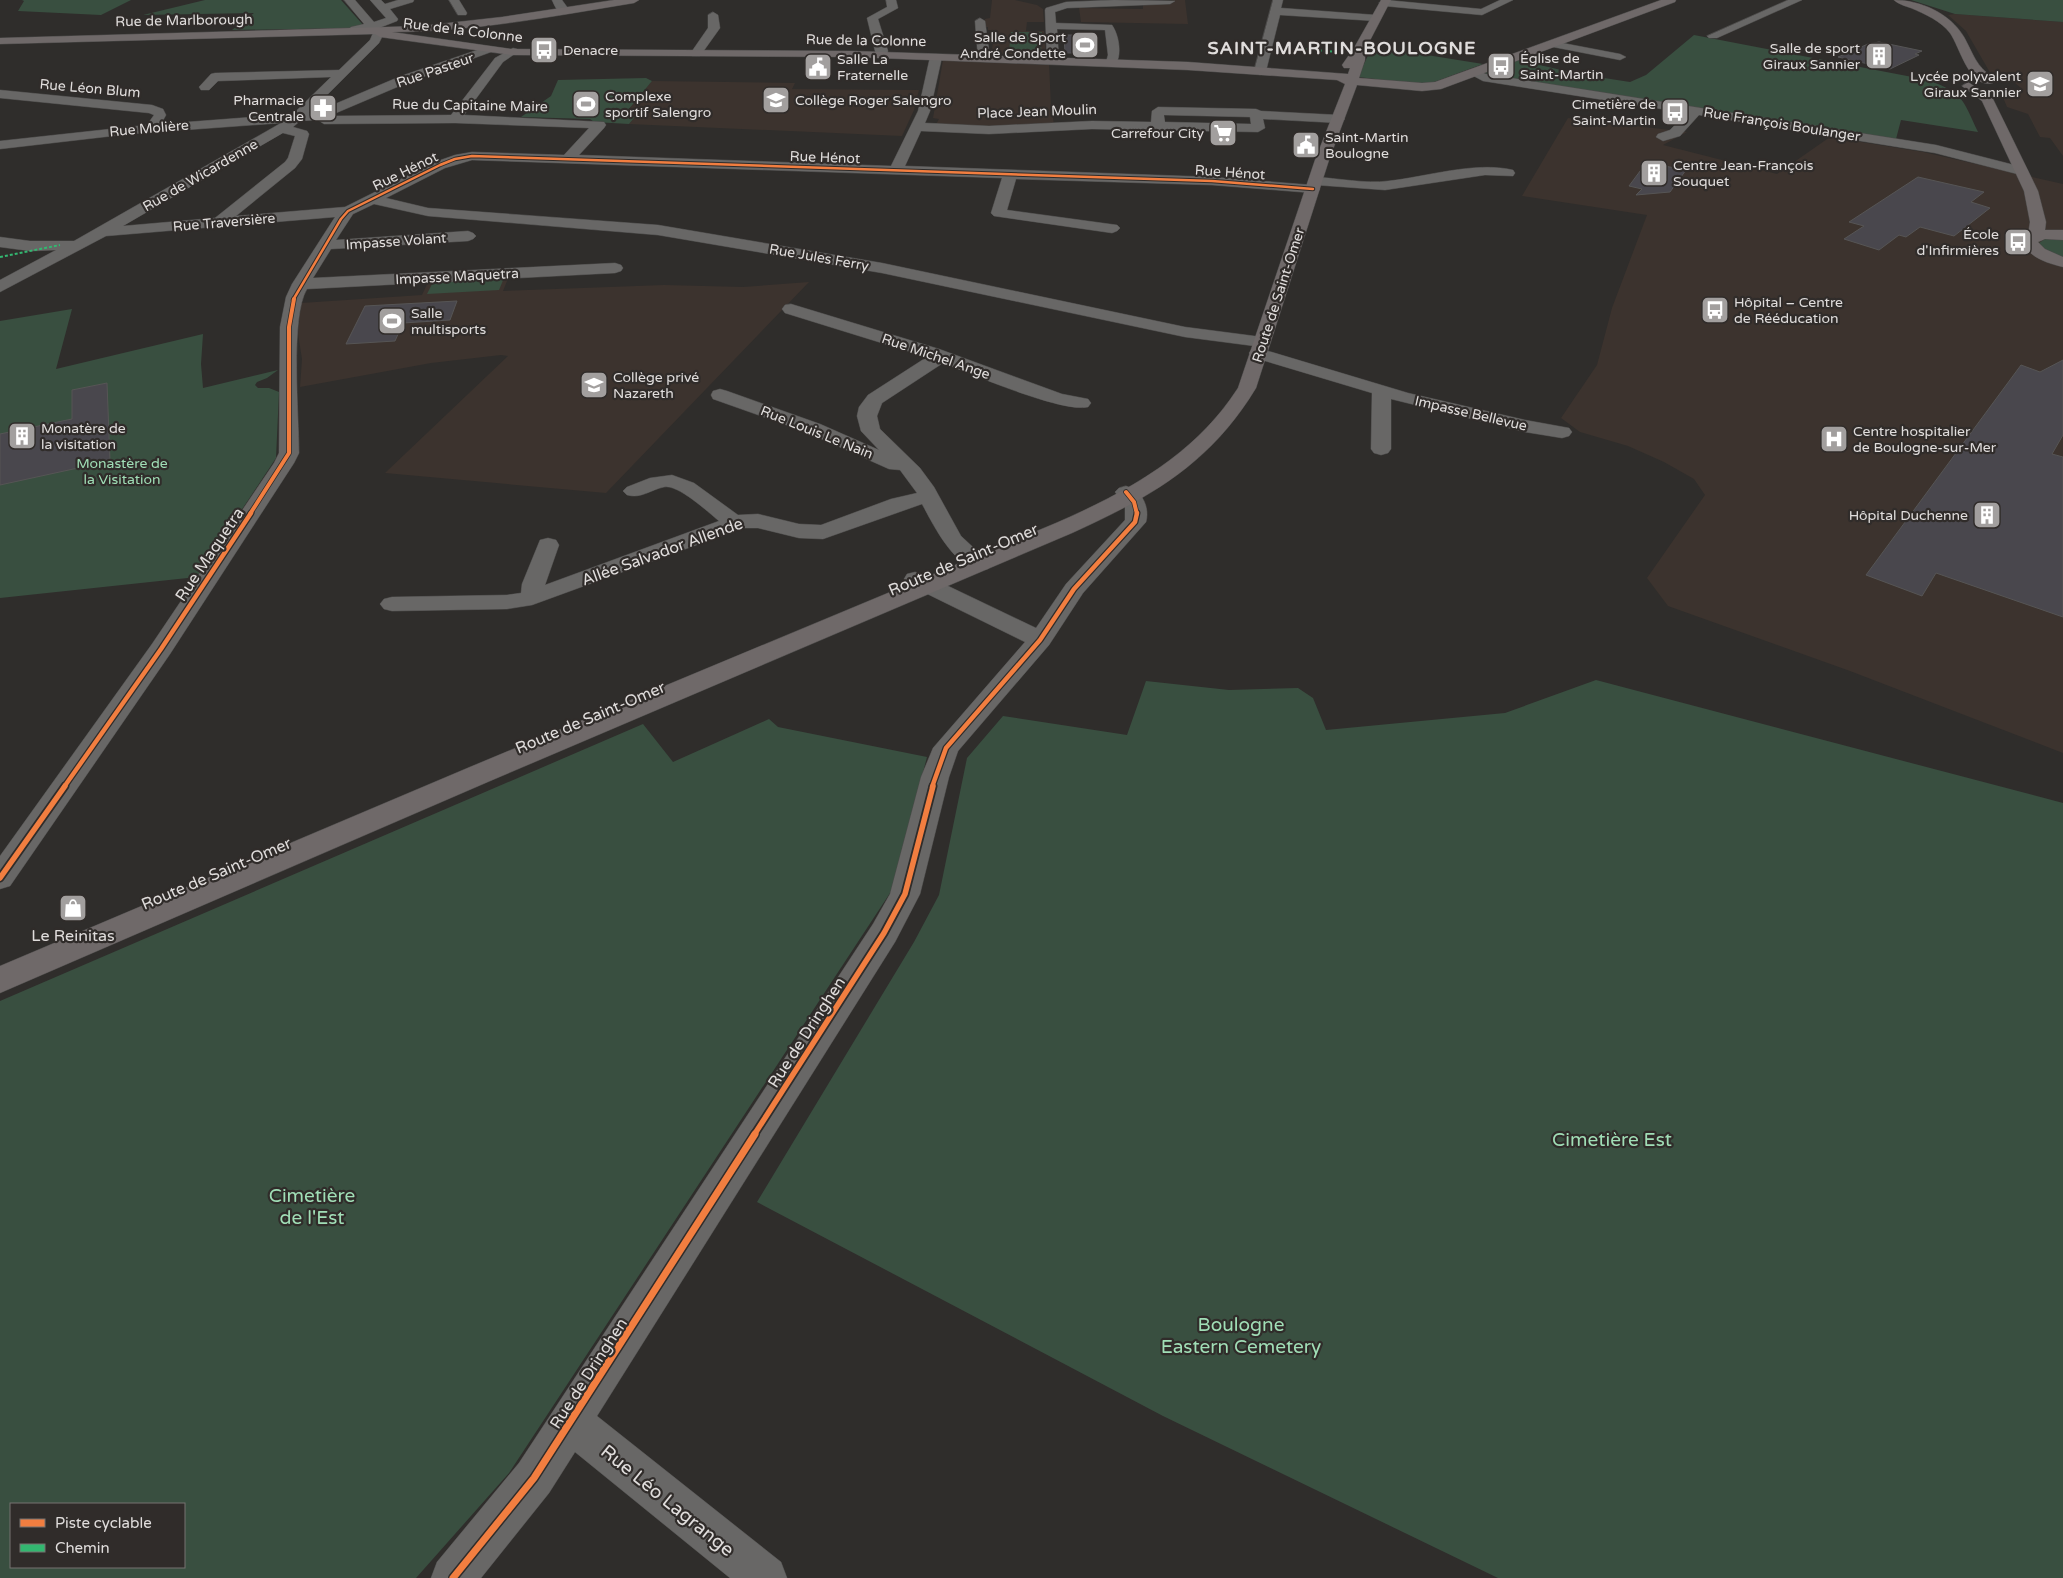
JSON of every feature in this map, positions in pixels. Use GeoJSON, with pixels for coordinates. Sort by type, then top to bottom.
{"type":"FeatureCollection","features":[{"type":"Feature","properties":{"kind":"main road"},"geometry":{"type":"LineString","coordinates":[[376,33],[465,25],[634,0]]}},
{"type":"Feature","properties":{"kind":"main road","name":"Rue de la Colonne"},"geometry":{"type":"LineString","coordinates":[[376,33],[481,51],[513,48],[696,54],[936,56],[1112,62],[1260,71],[1429,87],[1440,86],[1671,0]]}},
{"type":"Feature","properties":{"kind":"main road"},"geometry":{"type":"LineString","coordinates":[[1899,0],[1930,12],[1948,25],[1956,34],[1973,68],[1994,88],[2021,171],[2031,191],[2038,222],[2036,236]]}},
{"type":"Feature","properties":{"kind":"main road","name":"Route de Saint-Omer"},"geometry":{"type":"LineString","coordinates":[[0,964],[974,560],[1131,499],[1209,438],[1235,408],[1247,388],[1314,185],[1332,123],[1348,79],[1360,58],[1359,50],[1385,2]]}},
{"type":"Feature","properties":{"kind":"main road"},"geometry":{"type":"LineString","coordinates":[[550,25],[570,16],[565,11]]}},
{"type":"Feature","properties":{"kind":"main road","name":"Rue de Marlborough"},"geometry":{"type":"LineString","coordinates":[[0,41],[376,33]]}},
{"type":"Feature","properties":{"kind":"main road"},"geometry":{"type":"LineString","coordinates":[[1966,82],[1973,68]]}},
{"type":"Feature","properties":{"kind":"main road"},"geometry":{"type":"LineString","coordinates":[[1966,82],[1994,88]]}},
{"type":"Feature","properties":{"kind":"main road"},"geometry":{"type":"LineString","coordinates":[[1966,82],[1994,88]]}},
{"type":"Feature","properties":{"kind":"main road"},"geometry":{"type":"LineString","coordinates":[[2031,191],[2059,223],[2036,236],[2030,242],[2034,249],[2063,262]]}},
{"type":"Feature","properties":{"kind":"main road"},"geometry":{"type":"LineString","coordinates":[[0,980],[404,808],[922,582]]}},
{"type":"Feature","properties":{"kind":"street"},"geometry":{"type":"LineString","coordinates":[[349,0],[376,33]]}},
{"type":"Feature","properties":{"kind":"street"},"geometry":{"type":"LineString","coordinates":[[379,4],[409,0]]}},
{"type":"Feature","properties":{"kind":"street"},"geometry":{"type":"LineString","coordinates":[[454,0],[462,13]]}},
{"type":"Feature","properties":{"kind":"street"},"geometry":{"type":"LineString","coordinates":[[558,0],[560,7],[565,11]]}},
{"type":"Feature","properties":{"kind":"street"},"geometry":{"type":"LineString","coordinates":[[882,55],[872,18],[893,8],[891,0]]}},
{"type":"Feature","properties":{"kind":"street"},"geometry":{"type":"LineString","coordinates":[[1260,71],[1278,0]]}},
{"type":"Feature","properties":{"kind":"street"},"geometry":{"type":"LineString","coordinates":[[1385,2],[1482,12],[1508,0]]}},
{"type":"Feature","properties":{"kind":"street"},"geometry":{"type":"LineString","coordinates":[[1713,36],[1797,0]]}},
{"type":"Feature","properties":{"kind":"street"},"geometry":{"type":"LineString","coordinates":[[1053,60],[1050,9],[1068,3],[1111,5],[1124,2],[1170,1]]}},
{"type":"Feature","properties":{"kind":"street"},"geometry":{"type":"LineString","coordinates":[[1068,3],[1069,26]]}},
{"type":"Feature","properties":{"kind":"street","name":"Rue de Wicardenne"},"geometry":{"type":"LineString","coordinates":[[0,287],[100,233],[259,142],[298,117],[342,73],[376,33],[393,19],[379,4]]}},
{"type":"Feature","properties":{"kind":"street"},"geometry":{"type":"LineString","coordinates":[[1275,12],[1376,18]]}},
{"type":"Feature","properties":{"kind":"street"},"geometry":{"type":"LineString","coordinates":[[696,54],[714,28],[713,16]]}},
{"type":"Feature","properties":{"kind":"street"},"geometry":{"type":"LineString","coordinates":[[980,16],[984,58]]}},
{"type":"Feature","properties":{"kind":"street"},"geometry":{"type":"LineString","coordinates":[[1052,26],[1101,26],[1109,28],[1114,53],[1112,62]]}},
{"type":"Feature","properties":{"kind":"street"},"geometry":{"type":"LineString","coordinates":[[1552,44],[1620,57]]}},
{"type":"Feature","properties":{"kind":"street"},"geometry":{"type":"LineString","coordinates":[[455,119],[499,60],[513,48]]}},
{"type":"Feature","properties":{"kind":"street"},"geometry":{"type":"LineString","coordinates":[[481,51],[498,54],[501,56],[499,60]]}},
{"type":"Feature","properties":{"kind":"street","name":"Rue Pasteur"},"geometry":{"type":"LineString","coordinates":[[298,117],[327,114],[405,78],[481,51]]}},
{"type":"Feature","properties":{"kind":"street"},"geometry":{"type":"LineString","coordinates":[[896,170],[924,111],[936,56]]}},
{"type":"Feature","properties":{"kind":"street"},"geometry":{"type":"LineString","coordinates":[[205,87],[215,78],[342,73]]}},
{"type":"Feature","properties":{"kind":"street","name":"Rue François Boulanger"},"geometry":{"type":"LineString","coordinates":[[1474,73],[1483,77],[1931,148],[2021,171]]}},
{"type":"Feature","properties":{"kind":"street","name":"Rue Léon Blum"},"geometry":{"type":"LineString","coordinates":[[0,94],[152,109],[160,115],[152,128]]}},
{"type":"Feature","properties":{"kind":"street"},"geometry":{"type":"LineString","coordinates":[[1663,137],[1675,133],[1696,111]]}},
{"type":"Feature","properties":{"kind":"street","name":"Rue Molière"},"geometry":{"type":"LineString","coordinates":[[0,145],[152,128],[298,117]]}},
{"type":"Feature","properties":{"kind":"street","name":"Rue du Capitaine Maire"},"geometry":{"type":"LineString","coordinates":[[301,138],[304,125],[316,120],[455,119],[599,125],[568,159]]}},
{"type":"Feature","properties":{"kind":"street","name":"Place Jean Moulin"},"geometry":{"type":"LineString","coordinates":[[917,127],[989,130],[1092,125],[1258,128],[1256,119],[1332,123]]}},
{"type":"Feature","properties":{"kind":"street"},"geometry":{"type":"LineString","coordinates":[[282,128],[301,138]]}},
{"type":"Feature","properties":{"kind":"street"},"geometry":{"type":"LineString","coordinates":[[259,142],[301,138]]}},
{"type":"Feature","properties":{"kind":"street"},"geometry":{"type":"LineString","coordinates":[[220,222],[290,165],[301,138]]}},
{"type":"Feature","properties":{"kind":"street","name":"Rue Hénot"},"geometry":{"type":"LineString","coordinates":[[348,211],[440,165],[464,157],[1314,185],[1385,186],[1485,171],[1508,173]]}},
{"type":"Feature","properties":{"kind":"street"},"geometry":{"type":"LineString","coordinates":[[1010,174],[999,213],[1112,228]]}},
{"type":"Feature","properties":{"kind":"street","name":"Rue Jules Ferry"},"geometry":{"type":"LineString","coordinates":[[374,199],[415,210],[658,230],[882,268],[1260,347]]}},
{"type":"Feature","properties":{"kind":"street","name":"Rue Traversière"},"geometry":{"type":"LineString","coordinates":[[100,233],[348,211]]}},
{"type":"Feature","properties":{"kind":"street","name":"Rue Maquetra"},"geometry":{"type":"LineString","coordinates":[[0,878],[161,649],[287,458],[289,453],[290,380],[288,327],[294,297],[324,245],[348,211]]}},
{"type":"Feature","properties":{"kind":"street","name":"Impasse Volant"},"geometry":{"type":"LineString","coordinates":[[324,245],[468,236]]}},
{"type":"Feature","properties":{"kind":"street"},"geometry":{"type":"LineString","coordinates":[[0,242],[30,246],[78,245]]}},
{"type":"Feature","properties":{"kind":"street","name":"Impasse Maquetra"},"geometry":{"type":"LineString","coordinates":[[300,284],[615,268]]}},
{"type":"Feature","properties":{"kind":"street","name":"Rue Michel Ange"},"geometry":{"type":"LineString","coordinates":[[791,309],[941,356],[1053,397],[1081,403]]}},
{"type":"Feature","properties":{"kind":"street","name":"Impasse Bellevue"},"geometry":{"type":"LineString","coordinates":[[1260,347],[1381,391],[1442,407],[1562,432]]}},
{"type":"Feature","properties":{"kind":"street"},"geometry":{"type":"LineString","coordinates":[[941,356],[879,396],[869,408],[867,416],[868,426],[874,435],[913,472],[929,496],[949,534],[974,560]]}},
{"type":"Feature","properties":{"kind":"street"},"geometry":{"type":"LineString","coordinates":[[1381,391],[1381,449]]}},
{"type":"Feature","properties":{"kind":"street","name":"Rue Louis Le Nain"},"geometry":{"type":"LineString","coordinates":[[720,395],[807,426],[913,472]]}},
{"type":"Feature","properties":{"kind":"street"},"geometry":{"type":"LineString","coordinates":[[634,492],[665,481],[674,481],[696,493],[735,523]]}},
{"type":"Feature","properties":{"kind":"street","name":"Allée Salvador Allende"},"geometry":{"type":"LineString","coordinates":[[392,604],[507,602],[532,598],[744,520],[758,521],[799,531],[823,532],[899,504],[929,496]]}},
{"type":"Feature","properties":{"kind":"street","name":"Rue de Dringhen"},"geometry":{"type":"LineString","coordinates":[[453,1578],[534,1478],[884,933],[905,894],[935,777],[946,748],[1040,640],[1074,589],[1135,522],[1131,499]]}},
{"type":"Feature","properties":{"kind":"street"},"geometry":{"type":"LineString","coordinates":[[532,598],[534,584],[548,545]]}},
{"type":"Feature","properties":{"kind":"street"},"geometry":{"type":"LineString","coordinates":[[922,582],[1040,640]]}},
{"type":"Feature","properties":{"kind":"street","name":"Rue Léo Lagrange"},"geometry":{"type":"LineString","coordinates":[[571,1422],[765,1578]]}},
{"type":"Feature","properties":{"kind":"shaded area"},"geometry":{"type":"Polygon","coordinates":[[[992,0],[1015,0],[1037,5],[1043,9],[1044,22],[1027,22],[1026,31],[1044,31],[1046,54],[986,54],[986,52],[992,51],[994,31],[984,27],[985,19],[990,18],[992,0]]]}},
{"type":"Feature","properties":{"kind":"shaded area"},"geometry":{"type":"Polygon","coordinates":[[[1172,0],[1185,0],[1188,24],[1081,22],[1079,8],[1143,9],[1143,4],[1173,2],[1172,0]]]}},
{"type":"Feature","properties":{"kind":"shaded area","name":"Lycée polyvalent Giraux Sannier"},"geometry":{"type":"Polygon","coordinates":[[[1948,15],[2063,22],[2063,156],[2050,138],[2040,137],[2028,114],[2007,107],[2002,95],[2017,93],[2021,88],[2015,83],[1992,76],[1966,31],[1948,15]]]}},
{"type":"Feature","properties":{"kind":"shaded area"},"geometry":{"type":"Polygon","coordinates":[[[943,60],[1049,63],[1051,107],[1054,124],[994,127],[935,126],[939,119],[933,118],[943,60]]]}},
{"type":"Feature","properties":{"kind":"shaded area","name":"Collège Roger Salengro"},"geometry":{"type":"Polygon","coordinates":[[[652,81],[795,83],[792,89],[919,90],[914,110],[902,136],[629,124],[635,117],[624,115],[652,81]]]}},
{"type":"Feature","properties":{"kind":"shaded area","name":"Centre hospitalier de Boulogne-sur-Mer"},"geometry":{"type":"Polygon","coordinates":[[[1568,118],[1687,132],[1663,145],[1777,174],[1830,137],[1923,152],[2063,184],[2063,753],[1850,671],[1668,606],[1647,578],[1705,495],[1694,479],[1664,462],[1628,446],[1580,432],[1561,418],[1597,365],[1612,308],[1647,215],[1522,196],[1568,118]]]}},
{"type":"Feature","properties":{"kind":"shaded area","name":"Collège privé Nazareth"},"geometry":{"type":"Polygon","coordinates":[[[509,276],[503,291],[664,285],[743,287],[809,282],[606,493],[385,473],[508,356],[501,355],[431,363],[300,387],[302,359],[298,334],[301,303],[422,295],[429,280],[509,276]]]}},
{"type":"Feature","properties":{"kind":"green space"},"geometry":{"type":"Polygon","coordinates":[[[22,0],[131,0],[101,15],[18,11],[24,1],[22,0]]]}},
{"type":"Feature","properties":{"kind":"green space"},"geometry":{"type":"Polygon","coordinates":[[[205,0],[341,0],[364,26],[356,28],[232,30],[254,13],[143,15],[205,0]]]}},
{"type":"Feature","properties":{"kind":"green space"},"geometry":{"type":"Polygon","coordinates":[[[1911,0],[2063,0],[2063,22],[1955,14],[1911,0]]]}},
{"type":"Feature","properties":{"kind":"green space"},"geometry":{"type":"Polygon","coordinates":[[[1011,32],[1042,32],[1041,51],[1009,51],[1011,32]]]}},
{"type":"Feature","properties":{"kind":"green space"},"geometry":{"type":"Polygon","coordinates":[[[1694,35],[1928,80],[1949,89],[1965,104],[1978,132],[1901,120],[1896,139],[1485,75],[1487,74],[1484,73],[1519,60],[1578,74],[1630,82],[1646,75],[1694,35]]]}},
{"type":"Feature","properties":{"kind":"green space"},"geometry":{"type":"Polygon","coordinates":[[[1371,49],[1408,52],[1483,64],[1426,85],[1358,77],[1371,49]]]}},
{"type":"Feature","properties":{"kind":"green space","name":"Complexe sportif Salengro"},"geometry":{"type":"Polygon","coordinates":[[[646,78],[652,81],[624,115],[635,117],[629,124],[594,122],[590,119],[521,117],[551,96],[558,80],[646,78]]]}},
{"type":"Feature","properties":{"kind":"green space"},"geometry":{"type":"Polygon","coordinates":[[[2063,238],[2063,258],[2045,251],[2039,243],[2045,239],[2063,238]]]}},
{"type":"Feature","properties":{"kind":"green space"},"geometry":{"type":"Polygon","coordinates":[[[504,278],[499,290],[427,294],[433,282],[504,278]]]}},
{"type":"Feature","properties":{"kind":"green space","name":"Monastère de la Visitation"},"geometry":{"type":"Polygon","coordinates":[[[72,309],[56,369],[203,334],[201,364],[203,388],[278,370],[255,385],[258,388],[269,388],[279,392],[276,458],[197,577],[0,598],[0,321],[72,309]]]}},
{"type":"Feature","properties":{"kind":"green space","name":"Cimetière Est"},"geometry":{"type":"Polygon","coordinates":[[[1596,680],[2063,803],[2063,1578],[1498,1578],[1163,1416],[757,1202],[914,942],[939,895],[967,758],[1003,716],[1127,735],[1146,681],[1229,690],[1298,688],[1313,698],[1326,730],[1505,713],[1596,680]]]}},
{"type":"Feature","properties":{"kind":"green space","name":"Cimetière de l'Est"},"geometry":{"type":"Polygon","coordinates":[[[769,719],[778,727],[927,757],[892,890],[509,1473],[416,1578],[0,1578],[0,1001],[643,724],[673,762],[769,719]]]}},
{"type":"Feature","properties":{"kind":"building","name":"Salle de Sport André Condette"},"geometry":{"type":"Polygon","coordinates":[[[1064,35],[1094,35],[1095,53],[1065,53],[1064,35]]]}},
{"type":"Feature","properties":{"kind":"building","name":"Salle de sport Giraux Sannier"},"geometry":{"type":"Polygon","coordinates":[[[1879,42],[1922,51],[1915,54],[1919,55],[1890,69],[1838,57],[1868,44],[1879,42]]]}},
{"type":"Feature","properties":{"kind":"building"},"geometry":{"type":"Polygon","coordinates":[[[1646,163],[1686,170],[1670,192],[1636,195],[1642,189],[1629,186],[1646,163]]]}},
{"type":"Feature","properties":{"kind":"building"},"geometry":{"type":"Polygon","coordinates":[[[1918,177],[1984,192],[1971,202],[1990,208],[1954,236],[1920,227],[1906,237],[1899,235],[1879,250],[1844,239],[1864,226],[1849,222],[1918,177]]]}},
{"type":"Feature","properties":{"kind":"building","name":"Salle multisports"},"geometry":{"type":"Polygon","coordinates":[[[457,301],[450,320],[403,323],[395,341],[346,344],[365,306],[457,301]]]}},
{"type":"Feature","properties":{"kind":"building","name":"Hôpital Duchenne"},"geometry":{"type":"Polygon","coordinates":[[[2063,360],[2063,435],[2052,454],[2063,457],[2063,617],[1936,573],[1922,596],[1866,575],[2021,365],[2040,372],[2063,360]]]}},
{"type":"Feature","properties":{"kind":"building","name":"Monatère de la visitation"},"geometry":{"type":"Polygon","coordinates":[[[107,383],[110,461],[0,485],[0,434],[72,419],[72,390],[107,383]]]}},
{"type":"Feature","properties":{"kind":"marked path"},"geometry":{"type":"LineString","coordinates":[[1274,47],[1339,52]]}},
{"type":"Feature","properties":{"kind":"marked path"},"geometry":{"type":"LineString","coordinates":[[0,257],[60,245]]}},
{"type":"Feature","properties":{"kind":"cycle path"},"geometry":{"type":"LineString","coordinates":[[0,878],[161,649],[284,463],[289,453],[289,327],[294,297],[341,219],[348,211],[440,165],[455,159],[472,156],[1212,181],[1313,189]]}},
{"type":"Feature","properties":{"kind":"cycle path"},"geometry":{"type":"LineString","coordinates":[[453,1578],[534,1478],[884,933],[905,894],[935,777],[946,748],[1040,640],[1074,589],[1135,522],[1137,509],[1126,492]]}},
{"type":"Feature","properties":{"kind":"place","name":"Salle de Sport André Condette"},"geometry":{"type":"Point","coordinates":[1085,45]}},
{"type":"Feature","properties":{"kind":"place","name":"Denacre"},"geometry":{"type":"Point","coordinates":[544,50]}},
{"type":"Feature","properties":{"kind":"place","name":"Salle de sport Giraux Sannier"},"geometry":{"type":"Point","coordinates":[1879,56]}},
{"type":"Feature","properties":{"kind":"place","name":"Église de Saint-Martin"},"geometry":{"type":"Point","coordinates":[1501,66]}},
{"type":"Feature","properties":{"kind":"place","name":"Salle La Fraternelle"},"geometry":{"type":"Point","coordinates":[818,67]}},
{"type":"Feature","properties":{"kind":"place","name":"Lycée polyvalent Giraux Sannier"},"geometry":{"type":"Point","coordinates":[2040,84]}},
{"type":"Feature","properties":{"kind":"place","name":"Collège Roger Salengro"},"geometry":{"type":"Point","coordinates":[776,100]}},
{"type":"Feature","properties":{"kind":"place","name":"Complexe sportif Salengro"},"geometry":{"type":"Point","coordinates":[586,104]}},
{"type":"Feature","properties":{"kind":"place","name":"Pharmacie Centrale"},"geometry":{"type":"Point","coordinates":[323,108]}},
{"type":"Feature","properties":{"kind":"place","name":"Cimetière de Saint-Martin"},"geometry":{"type":"Point","coordinates":[1675,112]}},
{"type":"Feature","properties":{"kind":"place","name":"Carrefour City"},"geometry":{"type":"Point","coordinates":[1223,133]}},
{"type":"Feature","properties":{"kind":"place","name":"Saint-Martin Boulogne"},"geometry":{"type":"Point","coordinates":[1306,145]}},
{"type":"Feature","properties":{"kind":"place","name":"Centre Jean-François Souquet"},"geometry":{"type":"Point","coordinates":[1654,173]}},
{"type":"Feature","properties":{"kind":"place","name":"École d'Infirmières"},"geometry":{"type":"Point","coordinates":[2018,242]}},
{"type":"Feature","properties":{"kind":"place","name":"Hôpital – Centre de Rééducation"},"geometry":{"type":"Point","coordinates":[1715,310]}},
{"type":"Feature","properties":{"kind":"place","name":"Salle multisports"},"geometry":{"type":"Point","coordinates":[392,321]}},
{"type":"Feature","properties":{"kind":"place","name":"Collège privé Nazareth"},"geometry":{"type":"Point","coordinates":[594,385]}},
{"type":"Feature","properties":{"kind":"place","name":"Monatère de la visitation"},"geometry":{"type":"Point","coordinates":[22,436]}},
{"type":"Feature","properties":{"kind":"place","name":"Centre hospitalier de Boulogne-sur-Mer"},"geometry":{"type":"Point","coordinates":[1834,439]}},
{"type":"Feature","properties":{"kind":"place","name":"Hôpital Duchenne"},"geometry":{"type":"Point","coordinates":[1987,515]}},
{"type":"Feature","properties":{"kind":"place","name":"Le Reinitas"},"geometry":{"type":"Point","coordinates":[73,908]}},
{"type":"Feature","properties":{"kind":"district","name":"SAINT-MARTIN-BOULOGNE"},"geometry":{"type":"Point","coordinates":[1342,48]}},
{"type":"Feature","properties":{"kind":"park label","name":"Boulogne Eastern Cemetery"},"geometry":{"type":"Point","coordinates":[1241,1335]}}]}
